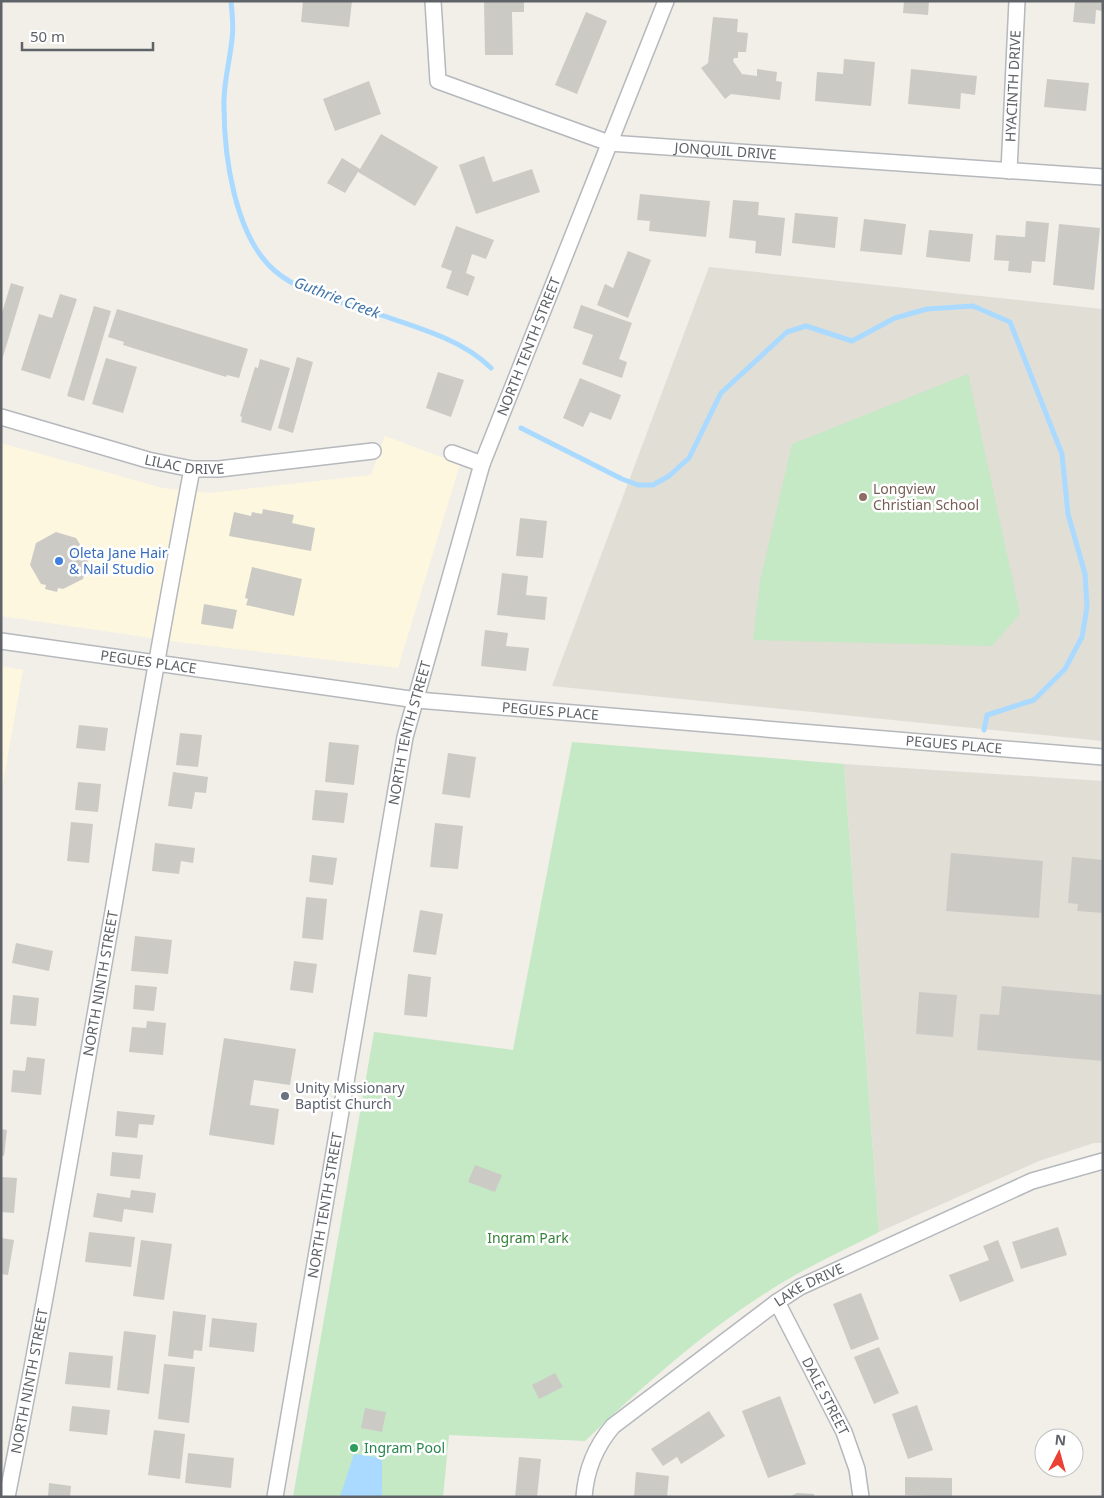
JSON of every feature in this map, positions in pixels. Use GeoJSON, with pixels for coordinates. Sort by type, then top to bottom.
{"type":"FeatureCollection","features":[{"type":"Feature","properties":{"kind":"street","name":"JONQUIL DRIVE"},"geometry":{"type":"LineString","coordinates":[[433,1],[438,81],[609,143],[1103,177]]}},
{"type":"Feature","properties":{"kind":"street","name":"NORTH TENTH STREET"},"geometry":{"type":"LineString","coordinates":[[275,1497],[403,747],[482,464],[666,1]]}},
{"type":"Feature","properties":{"kind":"street","name":"HYACINTH DRIVE"},"geometry":{"type":"LineString","coordinates":[[1010,171],[1017,1]]}},
{"type":"Feature","properties":{"kind":"street","name":"LILAC DRIVE"},"geometry":{"type":"LineString","coordinates":[[1,418],[148,460],[192,469],[219,469],[373,451]]}},
{"type":"Feature","properties":{"kind":"street"},"geometry":{"type":"LineString","coordinates":[[452,453],[482,464]]}},
{"type":"Feature","properties":{"kind":"street","name":"NORTH NINTH STREET"},"geometry":{"type":"LineString","coordinates":[[8,1497],[98,1006],[155,664],[192,469]]}},
{"type":"Feature","properties":{"kind":"street","name":"PEGUES PLACE"},"geometry":{"type":"LineString","coordinates":[[1,641],[417,700],[1103,757]]}},
{"type":"Feature","properties":{"kind":"street","name":"LAKE DRIVE"},"geometry":{"type":"LineString","coordinates":[[584,1497],[586,1480],[593,1456],[601,1441],[613,1426],[777,1302],[800,1287],[1032,1181],[1103,1160]]}},
{"type":"Feature","properties":{"kind":"street","name":"DALE STREET"},"geometry":{"type":"LineString","coordinates":[[777,1302],[844,1432],[857,1469],[861,1497]]}},
{"type":"Feature","properties":{"kind":"shaded area","name":"Longview Christian School"},"geometry":{"type":"Polygon","coordinates":[[[709,267],[1103,309],[1103,741],[552,686],[709,267]]]}},
{"type":"Feature","properties":{"kind":"shaded area"},"geometry":{"type":"Polygon","coordinates":[[[385,436],[460,464],[398,668],[186,643],[1,616],[1,443],[163,488],[210,493],[371,475],[385,436]]]}},
{"type":"Feature","properties":{"kind":"shaded area"},"geometry":{"type":"Polygon","coordinates":[[[1,666],[23,670],[1,794],[1,666]]]}},
{"type":"Feature","properties":{"kind":"shaded area"},"geometry":{"type":"Polygon","coordinates":[[[844,764],[1103,781],[1103,1143],[1094,1143],[1039,1161],[879,1232],[844,764]]]}},
{"type":"Feature","properties":{"kind":"green space"},"geometry":{"type":"Polygon","coordinates":[[[968,374],[1020,614],[992,646],[753,640],[760,581],[792,444],[968,374]]]}},
{"type":"Feature","properties":{"kind":"green space","name":"Ingram Park"},"geometry":{"type":"Polygon","coordinates":[[[572,742],[844,764],[879,1232],[797,1274],[740,1310],[686,1351],[585,1441],[449,1435],[443,1497],[293,1497],[374,1032],[513,1050],[572,742]]]}},
{"type":"Feature","properties":{"kind":"water"},"geometry":{"type":"Polygon","coordinates":[[[354,1454],[382,1458],[382,1497],[340,1497],[354,1454]]]}},
{"type":"Feature","properties":{"kind":"building"},"geometry":{"type":"Polygon","coordinates":[[[303,1],[352,1],[349,27],[301,22],[303,1]]]}},
{"type":"Feature","properties":{"kind":"building"},"geometry":{"type":"Polygon","coordinates":[[[484,1],[524,1],[524,12],[512,12],[513,55],[485,55],[484,1]]]}},
{"type":"Feature","properties":{"kind":"building"},"geometry":{"type":"Polygon","coordinates":[[[904,1],[929,1],[928,15],[903,13],[904,1]]]}},
{"type":"Feature","properties":{"kind":"building"},"geometry":{"type":"Polygon","coordinates":[[[1075,1],[1103,1],[1103,11],[1096,10],[1095,24],[1073,22],[1075,1]]]}},
{"type":"Feature","properties":{"kind":"building"},"geometry":{"type":"Polygon","coordinates":[[[586,12],[607,21],[577,94],[555,85],[586,12]]]}},
{"type":"Feature","properties":{"kind":"building"},"geometry":{"type":"Polygon","coordinates":[[[713,17],[738,19],[737,32],[748,33],[746,52],[738,52],[738,58],[734,58],[733,61],[742,74],[757,76],[757,69],[777,72],[776,81],[782,82],[780,100],[731,94],[725,99],[701,68],[708,63],[713,17]]]}},
{"type":"Feature","properties":{"kind":"building"},"geometry":{"type":"Polygon","coordinates":[[[844,59],[875,62],[871,106],[815,101],[817,72],[843,74],[844,59]]]}},
{"type":"Feature","properties":{"kind":"building"},"geometry":{"type":"Polygon","coordinates":[[[911,69],[977,76],[975,95],[961,93],[960,109],[908,104],[911,69]]]}},
{"type":"Feature","properties":{"kind":"building"},"geometry":{"type":"Polygon","coordinates":[[[1047,79],[1089,83],[1086,111],[1044,107],[1047,79]]]}},
{"type":"Feature","properties":{"kind":"building"},"geometry":{"type":"Polygon","coordinates":[[[369,81],[381,114],[335,131],[323,99],[369,81]]]}},
{"type":"Feature","properties":{"kind":"building"},"geometry":{"type":"Polygon","coordinates":[[[381,134],[438,167],[415,206],[358,172],[345,193],[327,183],[342,158],[360,169],[381,134]]]}},
{"type":"Feature","properties":{"kind":"building"},"geometry":{"type":"Polygon","coordinates":[[[484,156],[493,182],[532,169],[540,192],[476,214],[459,165],[484,156]]]}},
{"type":"Feature","properties":{"kind":"building"},"geometry":{"type":"Polygon","coordinates":[[[640,194],[710,201],[706,237],[649,231],[650,221],[637,220],[640,194]]]}},
{"type":"Feature","properties":{"kind":"building"},"geometry":{"type":"Polygon","coordinates":[[[733,200],[759,202],[758,215],[785,218],[781,256],[755,253],[756,241],[729,238],[733,200]]]}},
{"type":"Feature","properties":{"kind":"building"},"geometry":{"type":"Polygon","coordinates":[[[795,213],[838,217],[835,248],[792,243],[795,213]]]}},
{"type":"Feature","properties":{"kind":"building"},"geometry":{"type":"Polygon","coordinates":[[[864,219],[906,224],[902,255],[860,251],[864,219]]]}},
{"type":"Feature","properties":{"kind":"building"},"geometry":{"type":"Polygon","coordinates":[[[1026,221],[1049,223],[1045,262],[1032,261],[1031,273],[1008,271],[1009,261],[994,260],[996,235],[1025,237],[1026,221]]]}},
{"type":"Feature","properties":{"kind":"building"},"geometry":{"type":"Polygon","coordinates":[[[1059,224],[1100,228],[1094,290],[1053,285],[1059,224]]]}},
{"type":"Feature","properties":{"kind":"building"},"geometry":{"type":"Polygon","coordinates":[[[456,226],[494,240],[486,259],[472,254],[466,273],[475,277],[468,296],[446,288],[452,271],[441,267],[456,226]]]}},
{"type":"Feature","properties":{"kind":"building"},"geometry":{"type":"Polygon","coordinates":[[[929,230],[973,234],[970,262],[926,257],[929,230]]]}},
{"type":"Feature","properties":{"kind":"building"},"geometry":{"type":"Polygon","coordinates":[[[628,251],[651,260],[628,318],[597,305],[605,284],[613,288],[628,251]]]}},
{"type":"Feature","properties":{"kind":"building"},"geometry":{"type":"Polygon","coordinates":[[[11,283],[24,287],[2,360],[1,316],[11,283]]]}},
{"type":"Feature","properties":{"kind":"building"},"geometry":{"type":"Polygon","coordinates":[[[60,294],[77,299],[50,379],[21,370],[39,314],[52,318],[60,294]]]}},
{"type":"Feature","properties":{"kind":"building"},"geometry":{"type":"Polygon","coordinates":[[[581,305],[632,323],[619,359],[627,362],[622,378],[582,364],[593,335],[573,328],[581,305]]]}},
{"type":"Feature","properties":{"kind":"building"},"geometry":{"type":"Polygon","coordinates":[[[94,306],[111,311],[84,401],[67,396],[94,306]]]}},
{"type":"Feature","properties":{"kind":"building"},"geometry":{"type":"Polygon","coordinates":[[[117,309],[248,349],[239,378],[227,375],[226,377],[123,345],[124,342],[108,337],[117,309]]]}},
{"type":"Feature","properties":{"kind":"building"},"geometry":{"type":"Polygon","coordinates":[[[297,357],[313,362],[293,433],[278,428],[297,357]]]}},
{"type":"Feature","properties":{"kind":"building"},"geometry":{"type":"Polygon","coordinates":[[[106,358],[137,367],[123,413],[92,404],[106,358]]]}},
{"type":"Feature","properties":{"kind":"building"},"geometry":{"type":"Polygon","coordinates":[[[260,359],[290,368],[271,431],[241,422],[242,417],[240,416],[255,367],[258,368],[260,359]]]}},
{"type":"Feature","properties":{"kind":"building"},"geometry":{"type":"Polygon","coordinates":[[[438,372],[464,380],[451,417],[426,408],[438,372]]]}},
{"type":"Feature","properties":{"kind":"building"},"geometry":{"type":"Polygon","coordinates":[[[580,378],[621,395],[611,420],[590,412],[583,427],[563,418],[580,378]]]}},
{"type":"Feature","properties":{"kind":"building"},"geometry":{"type":"Polygon","coordinates":[[[263,509],[294,515],[292,523],[315,528],[311,551],[229,536],[234,512],[251,516],[252,512],[262,514],[263,509]]]}},
{"type":"Feature","properties":{"kind":"building"},"geometry":{"type":"Polygon","coordinates":[[[520,518],[547,521],[543,558],[516,556],[520,518]]]}},
{"type":"Feature","properties":{"kind":"building","name":"Oleta Jane Hair & Nail Studio"},"geometry":{"type":"Polygon","coordinates":[[[56,532],[76,538],[89,558],[83,579],[63,589],[58,588],[57,592],[45,589],[46,585],[41,584],[30,565],[36,543],[56,532]]]}},
{"type":"Feature","properties":{"kind":"building"},"geometry":{"type":"Polygon","coordinates":[[[252,567],[302,579],[294,616],[246,605],[248,599],[245,598],[252,567]]]}},
{"type":"Feature","properties":{"kind":"building"},"geometry":{"type":"Polygon","coordinates":[[[502,573],[528,576],[526,595],[547,597],[545,620],[497,615],[502,573]]]}},
{"type":"Feature","properties":{"kind":"building"},"geometry":{"type":"Polygon","coordinates":[[[204,604],[237,610],[233,629],[201,624],[204,604]]]}},
{"type":"Feature","properties":{"kind":"building"},"geometry":{"type":"Polygon","coordinates":[[[485,630],[508,633],[506,646],[529,648],[526,671],[481,666],[485,630]]]}},
{"type":"Feature","properties":{"kind":"building"},"geometry":{"type":"Polygon","coordinates":[[[79,725],[108,728],[105,751],[76,748],[79,725]]]}},
{"type":"Feature","properties":{"kind":"building"},"geometry":{"type":"Polygon","coordinates":[[[180,733],[202,735],[198,767],[176,765],[180,733]]]}},
{"type":"Feature","properties":{"kind":"building"},"geometry":{"type":"Polygon","coordinates":[[[329,742],[359,745],[354,785],[325,782],[329,742]]]}},
{"type":"Feature","properties":{"kind":"building"},"geometry":{"type":"Polygon","coordinates":[[[448,753],[476,757],[470,798],[442,794],[448,753]]]}},
{"type":"Feature","properties":{"kind":"building"},"geometry":{"type":"Polygon","coordinates":[[[173,772],[208,777],[206,793],[195,792],[192,809],[168,806],[173,772]]]}},
{"type":"Feature","properties":{"kind":"building"},"geometry":{"type":"Polygon","coordinates":[[[78,782],[101,784],[98,812],[75,810],[78,782]]]}},
{"type":"Feature","properties":{"kind":"building"},"geometry":{"type":"Polygon","coordinates":[[[315,790],[348,793],[344,823],[312,820],[315,790]]]}},
{"type":"Feature","properties":{"kind":"building"},"geometry":{"type":"Polygon","coordinates":[[[71,822],[93,824],[89,863],[67,861],[71,822]]]}},
{"type":"Feature","properties":{"kind":"building"},"geometry":{"type":"Polygon","coordinates":[[[435,823],[463,826],[458,869],[430,867],[435,823]]]}},
{"type":"Feature","properties":{"kind":"building"},"geometry":{"type":"Polygon","coordinates":[[[155,843],[195,848],[193,863],[181,861],[179,874],[152,871],[155,843]]]}},
{"type":"Feature","properties":{"kind":"building"},"geometry":{"type":"Polygon","coordinates":[[[951,853],[1043,861],[1039,918],[946,911],[951,853]]]}},
{"type":"Feature","properties":{"kind":"building"},"geometry":{"type":"Polygon","coordinates":[[[312,855],[337,858],[333,885],[309,882],[312,855]]]}},
{"type":"Feature","properties":{"kind":"building"},"geometry":{"type":"Polygon","coordinates":[[[1072,857],[1103,860],[1103,913],[1077,911],[1078,904],[1068,903],[1072,857]]]}},
{"type":"Feature","properties":{"kind":"building"},"geometry":{"type":"Polygon","coordinates":[[[306,897],[327,899],[323,940],[302,938],[306,897]]]}},
{"type":"Feature","properties":{"kind":"building"},"geometry":{"type":"Polygon","coordinates":[[[420,910],[443,914],[436,955],[413,952],[420,910]]]}},
{"type":"Feature","properties":{"kind":"building"},"geometry":{"type":"Polygon","coordinates":[[[135,936],[172,940],[168,974],[131,971],[135,936]]]}},
{"type":"Feature","properties":{"kind":"building"},"geometry":{"type":"Polygon","coordinates":[[[16,943],[53,951],[49,971],[12,963],[16,943]]]}},
{"type":"Feature","properties":{"kind":"building"},"geometry":{"type":"Polygon","coordinates":[[[294,961],[317,964],[313,993],[290,990],[294,961]]]}},
{"type":"Feature","properties":{"kind":"building"},"geometry":{"type":"Polygon","coordinates":[[[408,974],[431,977],[427,1017],[404,1015],[408,974]]]}},
{"type":"Feature","properties":{"kind":"building"},"geometry":{"type":"Polygon","coordinates":[[[135,985],[157,987],[154,1011],[133,1009],[135,985]]]}},
{"type":"Feature","properties":{"kind":"building"},"geometry":{"type":"Polygon","coordinates":[[[1002,986],[1103,995],[1103,1061],[977,1050],[980,1014],[999,1015],[1002,986]]]}},
{"type":"Feature","properties":{"kind":"building"},"geometry":{"type":"Polygon","coordinates":[[[919,992],[957,995],[953,1037],[916,1034],[919,992]]]}},
{"type":"Feature","properties":{"kind":"building"},"geometry":{"type":"Polygon","coordinates":[[[13,995],[39,998],[36,1026],[10,1024],[13,995]]]}},
{"type":"Feature","properties":{"kind":"building"},"geometry":{"type":"Polygon","coordinates":[[[147,1021],[166,1023],[163,1055],[129,1052],[132,1027],[146,1028],[147,1021]]]}},
{"type":"Feature","properties":{"kind":"building"},"geometry":{"type":"Polygon","coordinates":[[[224,1038],[296,1049],[290,1085],[254,1080],[250,1105],[279,1109],[274,1145],[209,1135],[224,1038]]]}},
{"type":"Feature","properties":{"kind":"building"},"geometry":{"type":"Polygon","coordinates":[[[27,1057],[45,1059],[41,1095],[11,1092],[13,1070],[25,1071],[27,1057]]]}},
{"type":"Feature","properties":{"kind":"building"},"geometry":{"type":"Polygon","coordinates":[[[117,1111],[155,1115],[153,1125],[139,1124],[137,1138],[115,1136],[117,1111]]]}},
{"type":"Feature","properties":{"kind":"building"},"geometry":{"type":"Polygon","coordinates":[[[1,1129],[7,1130],[4,1156],[1,1155],[1,1129]]]}},
{"type":"Feature","properties":{"kind":"building"},"geometry":{"type":"Polygon","coordinates":[[[112,1152],[143,1155],[140,1179],[110,1176],[112,1152]]]}},
{"type":"Feature","properties":{"kind":"building"},"geometry":{"type":"Polygon","coordinates":[[[475,1165],[502,1175],[495,1192],[468,1182],[475,1165]]]}},
{"type":"Feature","properties":{"kind":"building"},"geometry":{"type":"Polygon","coordinates":[[[1,1177],[17,1178],[14,1213],[1,1212],[1,1177]]]}},
{"type":"Feature","properties":{"kind":"building"},"geometry":{"type":"Polygon","coordinates":[[[131,1190],[156,1193],[153,1213],[124,1209],[122,1222],[93,1217],[97,1193],[130,1198],[131,1190]]]}},
{"type":"Feature","properties":{"kind":"building"},"geometry":{"type":"Polygon","coordinates":[[[1058,1227],[1067,1255],[1021,1269],[1012,1242],[1058,1227]]]}},
{"type":"Feature","properties":{"kind":"building"},"geometry":{"type":"Polygon","coordinates":[[[89,1232],[135,1237],[131,1267],[85,1262],[89,1232]]]}},
{"type":"Feature","properties":{"kind":"building"},"geometry":{"type":"Polygon","coordinates":[[[1,1238],[14,1240],[8,1275],[1,1274],[1,1238]]]}},
{"type":"Feature","properties":{"kind":"building"},"geometry":{"type":"Polygon","coordinates":[[[141,1240],[172,1244],[164,1300],[133,1296],[141,1240]]]}},
{"type":"Feature","properties":{"kind":"building"},"geometry":{"type":"Polygon","coordinates":[[[998,1240],[1014,1281],[960,1302],[949,1275],[989,1260],[983,1246],[998,1240]]]}},
{"type":"Feature","properties":{"kind":"building"},"geometry":{"type":"Polygon","coordinates":[[[861,1293],[879,1339],[851,1350],[833,1304],[861,1293]]]}},
{"type":"Feature","properties":{"kind":"building"},"geometry":{"type":"Polygon","coordinates":[[[173,1311],[206,1315],[202,1351],[194,1350],[193,1359],[168,1356],[173,1311]]]}},
{"type":"Feature","properties":{"kind":"building"},"geometry":{"type":"Polygon","coordinates":[[[212,1318],[257,1323],[254,1352],[209,1347],[212,1318]]]}},
{"type":"Feature","properties":{"kind":"building"},"geometry":{"type":"Polygon","coordinates":[[[124,1331],[156,1335],[149,1394],[117,1390],[124,1331]]]}},
{"type":"Feature","properties":{"kind":"building"},"geometry":{"type":"Polygon","coordinates":[[[879,1347],[899,1393],[874,1404],[854,1357],[879,1347]]]}},
{"type":"Feature","properties":{"kind":"building"},"geometry":{"type":"Polygon","coordinates":[[[69,1352],[113,1356],[110,1388],[65,1384],[69,1352]]]}},
{"type":"Feature","properties":{"kind":"building"},"geometry":{"type":"Polygon","coordinates":[[[164,1364],[195,1367],[189,1423],[158,1419],[164,1364]]]}},
{"type":"Feature","properties":{"kind":"building"},"geometry":{"type":"Polygon","coordinates":[[[555,1373],[563,1387],[539,1399],[532,1385],[555,1373]]]}},
{"type":"Feature","properties":{"kind":"building"},"geometry":{"type":"Polygon","coordinates":[[[780,1396],[806,1464],[768,1478],[742,1411],[780,1396]]]}},
{"type":"Feature","properties":{"kind":"building"},"geometry":{"type":"Polygon","coordinates":[[[917,1405],[933,1450],[908,1459],[892,1414],[917,1405]]]}},
{"type":"Feature","properties":{"kind":"building"},"geometry":{"type":"Polygon","coordinates":[[[72,1406],[110,1410],[107,1435],[69,1431],[72,1406]]]}},
{"type":"Feature","properties":{"kind":"building"},"geometry":{"type":"Polygon","coordinates":[[[365,1408],[386,1412],[382,1432],[361,1428],[365,1408]]]}},
{"type":"Feature","properties":{"kind":"building"},"geometry":{"type":"Polygon","coordinates":[[[709,1411],[725,1436],[681,1464],[677,1457],[663,1466],[651,1449],[709,1411]]]}},
{"type":"Feature","properties":{"kind":"building"},"geometry":{"type":"Polygon","coordinates":[[[154,1430],[185,1434],[180,1479],[148,1475],[154,1430]]]}},
{"type":"Feature","properties":{"kind":"building"},"geometry":{"type":"Polygon","coordinates":[[[188,1453],[234,1458],[231,1488],[185,1483],[188,1453]]]}},
{"type":"Feature","properties":{"kind":"building"},"geometry":{"type":"Polygon","coordinates":[[[519,1457],[541,1459],[537,1497],[515,1497],[519,1457]]]}},
{"type":"Feature","properties":{"kind":"building"},"geometry":{"type":"Polygon","coordinates":[[[636,1472],[669,1476],[667,1497],[634,1497],[636,1472]]]}},
{"type":"Feature","properties":{"kind":"building"},"geometry":{"type":"Polygon","coordinates":[[[905,1477],[952,1478],[952,1497],[905,1495],[905,1477]]]}},
{"type":"Feature","properties":{"kind":"building"},"geometry":{"type":"Polygon","coordinates":[[[49,1483],[71,1486],[70,1497],[48,1497],[49,1483]]]}},
{"type":"Feature","properties":{"kind":"building"},"geometry":{"type":"Polygon","coordinates":[[[797,1493],[814,1494],[814,1497],[789,1497],[797,1493]]]}},
{"type":"Feature","properties":{"kind":"waterway","name":"Guthrie Creek"},"geometry":{"type":"LineString","coordinates":[[231,1],[233,34],[224,98],[226,149],[234,195],[241,217],[250,238],[261,256],[275,271],[297,286],[435,334],[465,349],[491,368]]}},
{"type":"Feature","properties":{"kind":"waterway"},"geometry":{"type":"LineString","coordinates":[[521,428],[622,479],[638,485],[653,485],[669,476],[689,458],[721,393],[787,332],[806,326],[852,341],[895,318],[927,309],[973,306],[1010,322],[1062,454],[1068,514],[1085,574],[1087,607],[1082,637],[1065,669],[1034,700],[987,715],[984,730]]}},
{"type":"Feature","properties":{"kind":"place","name":"Longview Christian School"},"geometry":{"type":"Point","coordinates":[863,497]}},
{"type":"Feature","properties":{"kind":"place","name":"Oleta Jane Hair & Nail Studio"},"geometry":{"type":"Point","coordinates":[59,561]}},
{"type":"Feature","properties":{"kind":"place","name":"Unity Missionary Baptist Church"},"geometry":{"type":"Point","coordinates":[285,1096]}},
{"type":"Feature","properties":{"kind":"place","name":"Ingram Pool"},"geometry":{"type":"Point","coordinates":[354,1448]}}]}
